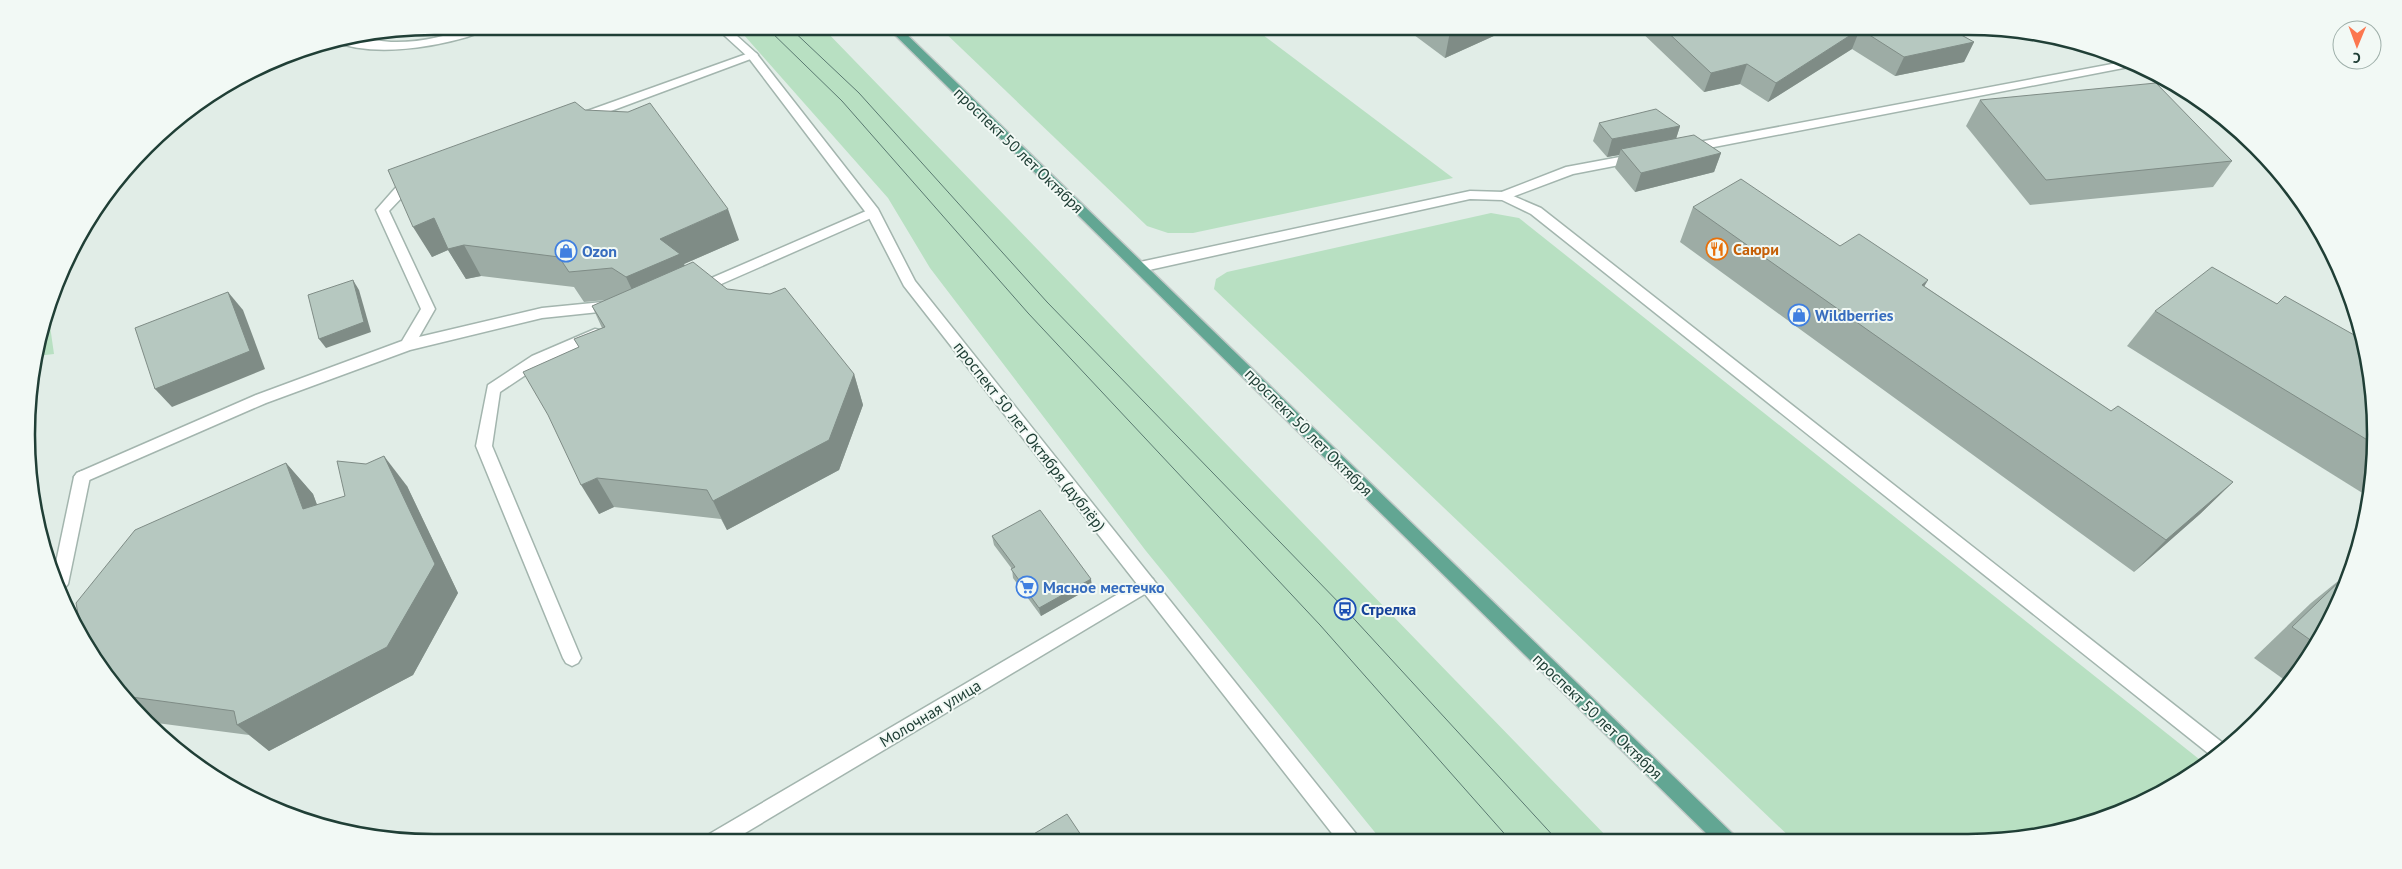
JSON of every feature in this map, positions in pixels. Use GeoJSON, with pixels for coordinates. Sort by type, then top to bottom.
{"type":"FeatureCollection","features":[{"type":"Feature","properties":{"kind":"main road","name":"проспект 50 лет Октября"},"geometry":{"type":"LineString","coordinates":[[900,35],[1720,834]]}},
{"type":"Feature","properties":{"kind":"street"},"geometry":{"type":"LineString","coordinates":[[357,43],[400,47],[438,42],[459,35]]}},
{"type":"Feature","properties":{"kind":"street","name":"проспект 50 лет Октября (дублёр)"},"geometry":{"type":"LineString","coordinates":[[729,35],[752,55],[873,212],[909,283],[1344,834]]}},
{"type":"Feature","properties":{"kind":"street"},"geometry":{"type":"LineString","coordinates":[[570,121],[752,55]]}},
{"type":"Feature","properties":{"kind":"street"},"geometry":{"type":"LineString","coordinates":[[1677,150],[2121,65]]}},
{"type":"Feature","properties":{"kind":"street"},"geometry":{"type":"LineString","coordinates":[[1140,267],[1470,195],[1504,196],[1570,170],[1648,156]]}},
{"type":"Feature","properties":{"kind":"street"},"geometry":{"type":"LineString","coordinates":[[407,345],[428,309],[382,210],[403,188],[427,176]]}},
{"type":"Feature","properties":{"kind":"street"},"geometry":{"type":"LineString","coordinates":[[1504,196],[1536,211],[2215,748]]}},
{"type":"Feature","properties":{"kind":"street"},"geometry":{"type":"LineString","coordinates":[[682,295],[873,212]]}},
{"type":"Feature","properties":{"kind":"street"},"geometry":{"type":"LineString","coordinates":[[61,577],[82,477],[261,399],[407,345],[542,313],[626,305]]}},
{"type":"Feature","properties":{"kind":"street"},"geometry":{"type":"LineString","coordinates":[[572,658],[484,446],[493,389],[537,360],[604,330]]}},
{"type":"Feature","properties":{"kind":"street","name":"Молочная улица"},"geometry":{"type":"LineString","coordinates":[[726,834],[1147,584]]}},
{"type":"Feature","properties":{"kind":"green space"},"geometry":{"type":"Polygon","coordinates":[[[744,35],[830,35],[1604,834],[1376,834],[1146,551],[930,268],[888,198],[744,35]]]}},
{"type":"Feature","properties":{"kind":"green space"},"geometry":{"type":"Polygon","coordinates":[[[947,35],[1263,35],[1453,178],[1193,233],[1168,233],[1147,226],[947,35]]]}},
{"type":"Feature","properties":{"kind":"green space"},"geometry":{"type":"Polygon","coordinates":[[[1491,213],[1519,218],[2199,759],[2144,793],[2120,804],[2071,820],[2020,831],[1968,834],[1787,834],[1214,289],[1216,279],[1227,272],[1491,213]]]}},
{"type":"Feature","properties":{"kind":"green space"},"geometry":{"type":"Polygon","coordinates":[[[50,327],[54,354],[43,355],[50,327]]]}},
{"type":"Feature","properties":{"kind":"building"},"geometry":{"type":"Polygon","coordinates":[[[1671,35],[1851,35],[1776,83],[1747,64],[1711,73],[1671,35]]]}},
{"type":"Feature","properties":{"kind":"building"},"geometry":{"type":"Polygon","coordinates":[[[1869,35],[1961,35],[1974,42],[1904,57],[1869,35]]]}},
{"type":"Feature","properties":{"kind":"building"},"geometry":{"type":"Polygon","coordinates":[[[2156,83],[2232,161],[2046,180],[1980,100],[2156,83]]]}},
{"type":"Feature","properties":{"kind":"building"},"geometry":{"type":"Polygon","coordinates":[[[575,102],[585,110],[628,112],[650,103],[728,209],[660,239],[680,254],[626,277],[612,268],[569,272],[559,257],[464,245],[448,249],[434,218],[413,227],[388,170],[575,102]]]}},
{"type":"Feature","properties":{"kind":"building"},"geometry":{"type":"Polygon","coordinates":[[[1656,109],[1680,126],[1612,139],[1599,123],[1656,109]]]}},
{"type":"Feature","properties":{"kind":"building"},"geometry":{"type":"Polygon","coordinates":[[[1694,135],[1721,153],[1641,173],[1621,149],[1694,135]]]}},
{"type":"Feature","properties":{"kind":"building"},"geometry":{"type":"Polygon","coordinates":[[[1741,179],[1840,246],[1859,234],[1928,280],[1922,285],[2111,411],[2118,406],[2233,482],[2166,540],[1693,207],[1741,179]]]}},
{"type":"Feature","properties":{"kind":"building"},"geometry":{"type":"Polygon","coordinates":[[[693,262],[727,289],[770,294],[785,288],[854,374],[829,440],[713,501],[707,490],[597,478],[581,485],[548,415],[523,372],[579,347],[574,339],[605,327],[592,306],[693,262]]]}},
{"type":"Feature","properties":{"kind":"building"},"geometry":{"type":"Polygon","coordinates":[[[2212,267],[2277,304],[2285,296],[2354,335],[2364,382],[2367,440],[2155,311],[2212,267]]]}},
{"type":"Feature","properties":{"kind":"building"},"geometry":{"type":"Polygon","coordinates":[[[353,280],[364,322],[319,339],[308,295],[353,280]]]}},
{"type":"Feature","properties":{"kind":"building"},"geometry":{"type":"Polygon","coordinates":[[[228,292],[250,351],[155,389],[135,328],[228,292]]]}},
{"type":"Feature","properties":{"kind":"building"},"geometry":{"type":"Polygon","coordinates":[[[384,456],[435,564],[387,647],[237,725],[234,711],[133,697],[102,656],[78,615],[76,603],[135,530],[286,463],[303,509],[345,496],[337,461],[366,464],[384,456]]]}},
{"type":"Feature","properties":{"kind":"building"},"geometry":{"type":"Polygon","coordinates":[[[1040,510],[1091,579],[1039,608],[1011,569],[1015,567],[992,536],[1040,510]]]}},
{"type":"Feature","properties":{"kind":"building"},"geometry":{"type":"Polygon","coordinates":[[[2339,582],[2326,611],[2310,640],[2292,627],[2339,582]]]}},
{"type":"Feature","properties":{"kind":"building"},"geometry":{"type":"Polygon","coordinates":[[[1067,814],[1080,834],[1034,834],[1067,814]]]}},
{"type":"Feature","properties":{"kind":"tram line"},"geometry":{"type":"LineString","coordinates":[[774,35],[842,101],[1028,313],[1320,625],[1505,834]]}},
{"type":"Feature","properties":{"kind":"tram line"},"geometry":{"type":"LineString","coordinates":[[798,35],[859,93],[1047,302],[1345,609],[1551,834]]}},
{"type":"Feature","properties":{"kind":"place","name":"Саюри"},"geometry":{"type":"Point","coordinates":[1717,249]}},
{"type":"Feature","properties":{"kind":"place","name":"Ozon"},"geometry":{"type":"Point","coordinates":[566,251]}},
{"type":"Feature","properties":{"kind":"place","name":"Wildberries"},"geometry":{"type":"Point","coordinates":[1799,315]}},
{"type":"Feature","properties":{"kind":"place","name":"Мясное местечко"},"geometry":{"type":"Point","coordinates":[1027,587]}},
{"type":"Feature","properties":{"kind":"place","name":"Стрелка"},"geometry":{"type":"Point","coordinates":[1345,609]}}]}
